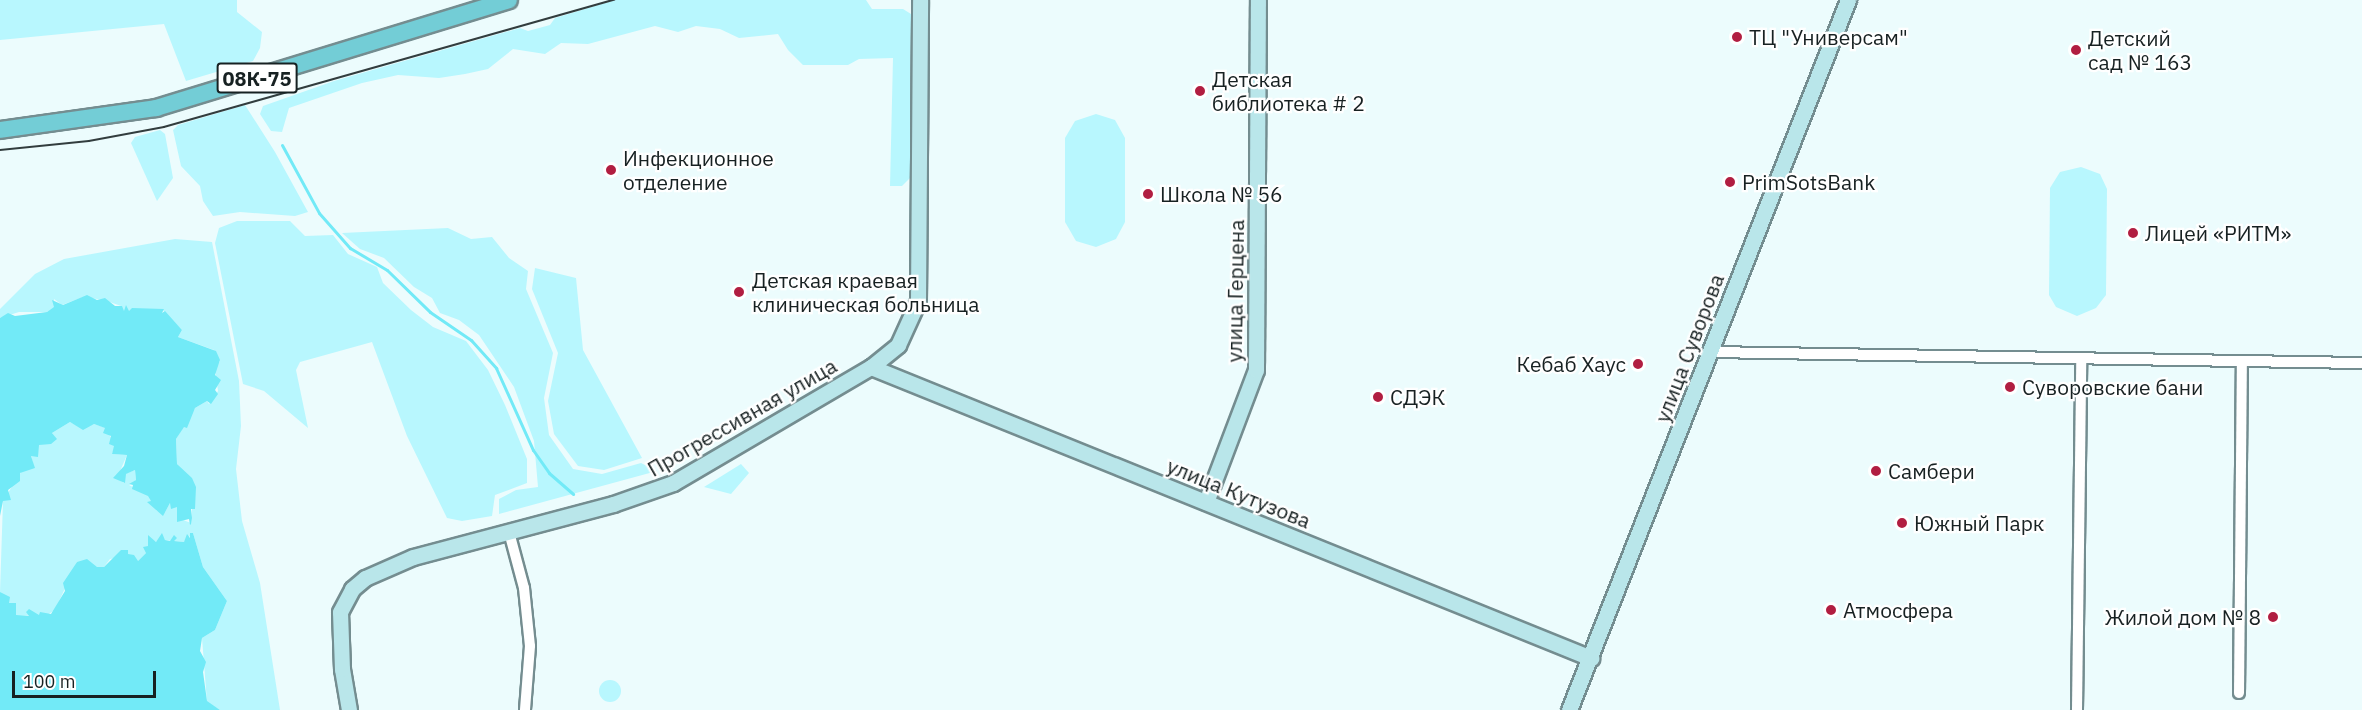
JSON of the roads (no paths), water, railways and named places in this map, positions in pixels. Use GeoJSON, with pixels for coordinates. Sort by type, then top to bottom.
{"type":"FeatureCollection","features":[{"type":"Feature","properties":{"kind":"main road","name":"08К-75"},"geometry":{"type":"LineString","coordinates":[[0,130],[156,108],[509,0]]}},
{"type":"Feature","properties":{"kind":"street","name":"Прогрессивная улица"},"geometry":{"type":"LineString","coordinates":[[349,710],[342,669],[340,612],[352,589],[381,568],[622,502],[673,483],[871,367],[898,345],[918,302],[920,0]]}},
{"type":"Feature","properties":{"kind":"street","name":"улица Герцена"},"geometry":{"type":"LineString","coordinates":[[1206,502],[1256,370],[1258,0]]}},
{"type":"Feature","properties":{"kind":"street","name":"улица Суворова"},"geometry":{"type":"LineString","coordinates":[[1569,710],[1848,0]]}},
{"type":"Feature","properties":{"kind":"street"},"geometry":{"type":"LineString","coordinates":[[1710,352],[2362,363]]}},
{"type":"Feature","properties":{"kind":"street"},"geometry":{"type":"LineString","coordinates":[[2077,710],[2081,358]]}},
{"type":"Feature","properties":{"kind":"street"},"geometry":{"type":"LineString","coordinates":[[2239,693],[2242,361]]}},
{"type":"Feature","properties":{"kind":"street","name":"улица Кутузова"},"geometry":{"type":"LineString","coordinates":[[871,367],[1591,658]]}},
{"type":"Feature","properties":{"kind":"street"},"geometry":{"type":"LineString","coordinates":[[509,532],[524,588],[530,646],[525,710]]}},
{"type":"Feature","properties":{"kind":"water"},"geometry":{"type":"Polygon","coordinates":[[[87,295],[97,300],[105,298],[115,306],[122,306],[124,311],[126,305],[129,311],[132,308],[164,309],[162,313],[165,311],[182,330],[178,337],[216,351],[220,360],[215,375],[221,380],[215,390],[218,394],[211,404],[207,401],[195,408],[187,428],[184,427],[176,439],[177,464],[192,478],[196,487],[195,509],[191,509],[190,525],[189,519],[177,522],[177,507],[171,509],[170,503],[163,516],[147,502],[151,501],[148,496],[132,489],[133,485],[129,484],[136,480],[135,470],[126,474],[125,483],[113,478],[124,466],[127,455],[112,454],[114,446],[109,444],[111,436],[103,433],[105,428],[94,424],[83,430],[70,422],[52,433],[57,439],[51,444],[39,445],[38,457],[31,456],[35,468],[20,473],[20,481],[8,490],[11,500],[3,501],[0,516],[0,318],[8,313],[15,316],[47,312],[54,307],[52,300],[63,305],[87,295]]]}},
{"type":"Feature","properties":{"kind":"water"},"geometry":{"type":"Polygon","coordinates":[[[162,533],[165,540],[170,541],[174,535],[177,538],[174,541],[184,542],[187,534],[190,538],[190,533],[193,533],[203,567],[227,601],[215,630],[202,638],[200,651],[206,662],[203,672],[207,701],[220,710],[0,710],[0,592],[10,597],[9,603],[16,603],[16,615],[29,616],[26,612],[29,609],[39,615],[40,612],[51,614],[65,591],[63,583],[77,562],[87,559],[97,567],[104,567],[121,550],[128,550],[128,554],[134,555],[138,561],[146,553],[143,547],[148,546],[148,535],[156,542],[162,533]]]}},
{"type":"Feature","properties":{"kind":"waterway"},"geometry":{"type":"LineString","coordinates":[[282,145],[319,213],[350,248],[387,270],[430,312],[471,340],[496,368],[533,450],[549,473],[573,494]]}},
{"type":"Feature","properties":{"kind":"tram line"},"geometry":{"type":"LineString","coordinates":[[0,150],[89,141],[164,127],[614,0]]}},
{"type":"Feature","properties":{"kind":"place","name":"ТЦ \"Универсам\""},"geometry":{"type":"Point","coordinates":[1737,37]}},
{"type":"Feature","properties":{"kind":"place","name":"Детский сад № 163"},"geometry":{"type":"Point","coordinates":[2076,50]}},
{"type":"Feature","properties":{"kind":"place","name":"Детская библиотека # 2"},"geometry":{"type":"Point","coordinates":[1200,91]}},
{"type":"Feature","properties":{"kind":"place","name":"Инфекционное отделение"},"geometry":{"type":"Point","coordinates":[611,170]}},
{"type":"Feature","properties":{"kind":"place","name":"PrimSotsBank"},"geometry":{"type":"Point","coordinates":[1730,182]}},
{"type":"Feature","properties":{"kind":"place","name":"Школа № 56"},"geometry":{"type":"Point","coordinates":[1148,194]}},
{"type":"Feature","properties":{"kind":"place","name":"Лицей «РИТМ»"},"geometry":{"type":"Point","coordinates":[2133,233]}},
{"type":"Feature","properties":{"kind":"place","name":"Детская краевая клиническая больница"},"geometry":{"type":"Point","coordinates":[739,292]}},
{"type":"Feature","properties":{"kind":"place","name":"Кебаб Хаус"},"geometry":{"type":"Point","coordinates":[1638,364]}},
{"type":"Feature","properties":{"kind":"place","name":"Суворовские бани"},"geometry":{"type":"Point","coordinates":[2010,387]}},
{"type":"Feature","properties":{"kind":"place","name":"СДЭК"},"geometry":{"type":"Point","coordinates":[1378,397]}},
{"type":"Feature","properties":{"kind":"place","name":"Самбери"},"geometry":{"type":"Point","coordinates":[1876,471]}},
{"type":"Feature","properties":{"kind":"place","name":"Южный Парк"},"geometry":{"type":"Point","coordinates":[1902,523]}},
{"type":"Feature","properties":{"kind":"place","name":"Атмосфера"},"geometry":{"type":"Point","coordinates":[1831,610]}},
{"type":"Feature","properties":{"kind":"place","name":"Жилой дом № 8"},"geometry":{"type":"Point","coordinates":[2273,617]}}]}
